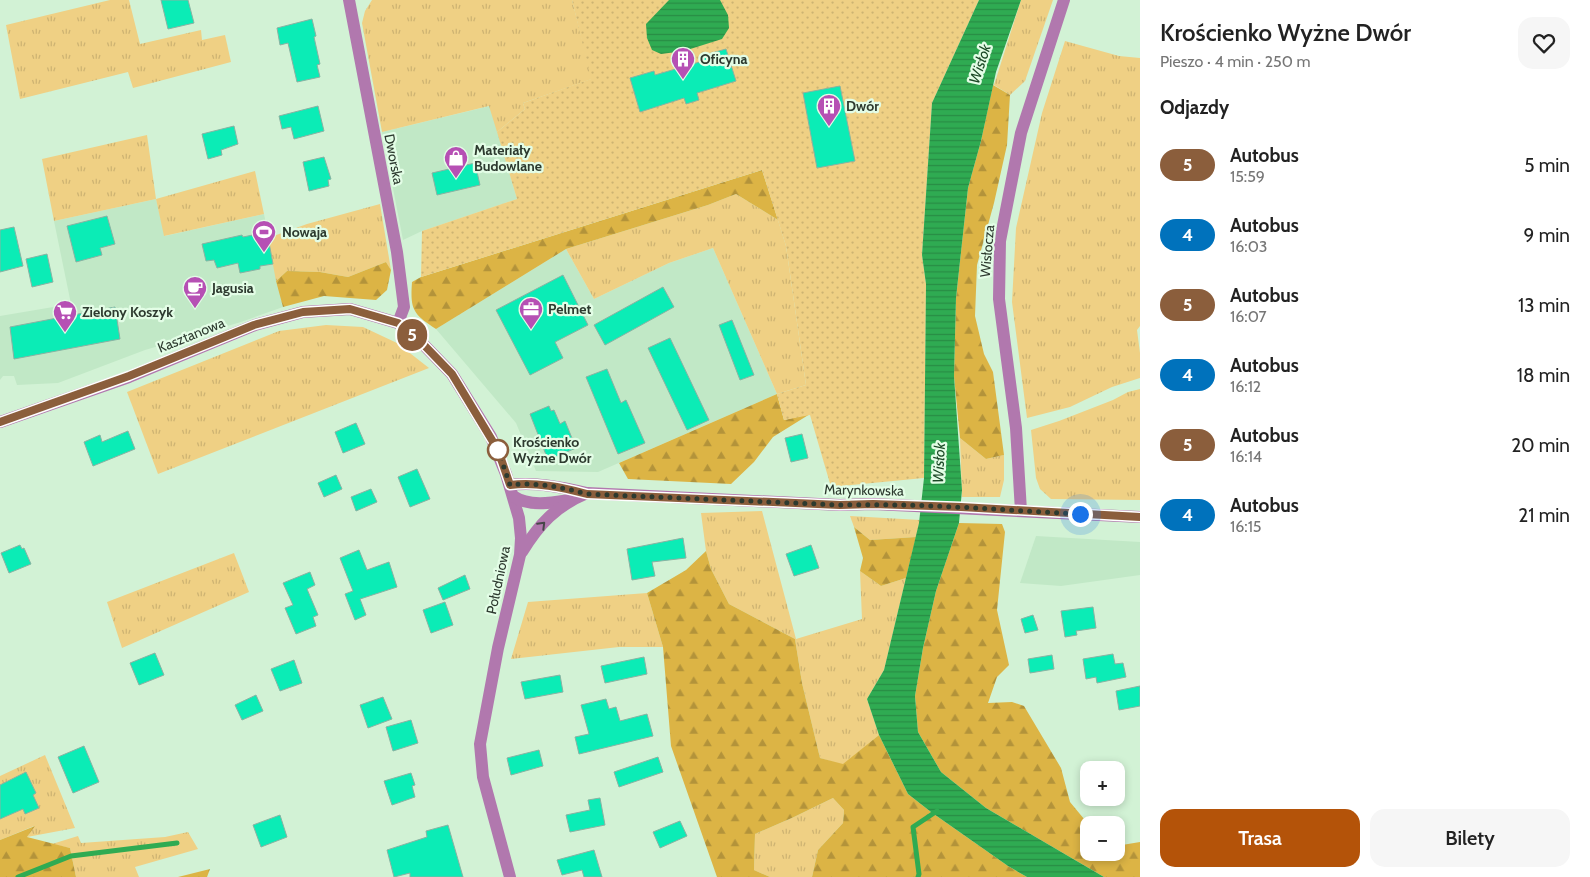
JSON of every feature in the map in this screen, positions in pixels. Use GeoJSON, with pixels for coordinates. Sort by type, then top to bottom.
{"type":"FeatureCollection","features":[{"type":"Feature","properties":{"kind":"street","name":"Dworska"},"geometry":{"type":"LineString","coordinates":[[349,0],[397,252],[404,307],[398,323]]}},
{"type":"Feature","properties":{"kind":"street","name":"Wisłocza"},"geometry":{"type":"LineString","coordinates":[[1021,511],[1016,428],[999,299],[1000,241],[1021,133],[1064,0]]}},
{"type":"Feature","properties":{"kind":"street","name":"Kasztanowa"},"geometry":{"type":"LineString","coordinates":[[0,422],[129,376],[254,325],[303,312],[350,309],[398,323]]}},
{"type":"Feature","properties":{"kind":"street","name":"Południowa"},"geometry":{"type":"LineString","coordinates":[[398,323],[423,344],[452,374],[494,443],[512,490],[519,518],[520,555],[498,648],[480,744],[483,777],[510,877]]}},
{"type":"Feature","properties":{"kind":"street","name":"Marynkowska"},"geometry":{"type":"LineString","coordinates":[[512,490],[528,484],[559,487],[587,494],[840,505],[873,504],[996,509],[1140,517]]}},
{"type":"Feature","properties":{"kind":"street"},"geometry":{"type":"LineString","coordinates":[[512,490],[520,500],[528,503],[556,503],[569,500]]}},
{"type":"Feature","properties":{"kind":"street","name":"Marynkowska"},"geometry":{"type":"LineString","coordinates":[[520,555],[535,532],[569,500],[587,494]]}},
{"type":"Feature","properties":{"kind":"shaded area"},"geometry":{"type":"Polygon","coordinates":[[[490,106],[517,199],[422,231],[403,240],[382,132],[490,106]]]}},
{"type":"Feature","properties":{"kind":"shaded area"},"geometry":{"type":"Polygon","coordinates":[[[156,199],[165,236],[264,214],[283,307],[241,322],[145,350],[58,383],[17,385],[14,376],[3,376],[0,380],[0,316],[71,304],[54,221],[156,199]]]}},
{"type":"Feature","properties":{"kind":"shaded area"},"geometry":{"type":"Polygon","coordinates":[[[713,248],[777,394],[598,472],[536,471],[516,423],[436,329],[566,249],[594,299],[669,263],[713,248]]]}},
{"type":"Feature","properties":{"kind":"shaded area"},"geometry":{"type":"Polygon","coordinates":[[[1036,536],[1140,542],[1140,575],[1061,586],[1020,583],[1036,536]]]}},
{"type":"Feature","properties":{"kind":"green space"},"geometry":{"type":"Polygon","coordinates":[[[110,0],[129,0],[140,44],[201,30],[202,40],[225,35],[231,62],[133,88],[128,72],[20,99],[6,25],[110,0]]]}},
{"type":"Feature","properties":{"kind":"green space"},"geometry":{"type":"Polygon","coordinates":[[[372,0],[572,0],[592,79],[523,103],[525,109],[497,132],[489,106],[382,132],[362,23],[365,11],[372,0]]]}},
{"type":"Feature","properties":{"kind":"green space"},"geometry":{"type":"Polygon","coordinates":[[[572,0],[979,0],[932,103],[922,255],[926,284],[924,478],[831,487],[810,415],[784,420],[777,394],[806,385],[786,246],[762,170],[421,277],[422,231],[517,199],[497,132],[525,109],[523,103],[591,79],[572,0]]]}},
{"type":"Feature","properties":{"kind":"green space"},"geometry":{"type":"Polygon","coordinates":[[[1021,0],[1053,0],[1025,81],[1010,95],[994,85],[1021,0]]]}},
{"type":"Feature","properties":{"kind":"green space"},"geometry":{"type":"Polygon","coordinates":[[[1065,41],[1119,56],[1140,58],[1140,326],[1137,330],[1140,353],[1140,378],[1112,387],[1070,407],[1027,418],[1012,302],[1016,228],[1042,113],[1065,41]]]}},
{"type":"Feature","properties":{"kind":"green space"},"geometry":{"type":"Polygon","coordinates":[[[993,85],[1010,95],[1007,145],[977,265],[975,316],[984,354],[993,372],[1004,455],[986,459],[960,438],[954,376],[956,298],[968,188],[981,141],[993,85]]]}},
{"type":"Feature","properties":{"kind":"green space"},"geometry":{"type":"Polygon","coordinates":[[[147,135],[156,199],[54,221],[42,159],[147,135]]]}},
{"type":"Feature","properties":{"kind":"green space"},"geometry":{"type":"Polygon","coordinates":[[[762,170],[778,220],[736,194],[708,205],[566,249],[436,329],[418,315],[413,305],[412,282],[421,277],[762,170]]]}},
{"type":"Feature","properties":{"kind":"green space"},"geometry":{"type":"Polygon","coordinates":[[[255,171],[264,214],[164,236],[156,199],[255,171]]]}},
{"type":"Feature","properties":{"kind":"green space"},"geometry":{"type":"Polygon","coordinates":[[[736,194],[778,220],[786,246],[806,385],[777,394],[713,248],[669,263],[594,299],[566,249],[708,205],[736,194]]]}},
{"type":"Feature","properties":{"kind":"green space"},"geometry":{"type":"Polygon","coordinates":[[[380,204],[391,270],[386,262],[348,277],[320,272],[287,271],[276,281],[268,238],[307,224],[380,204]]]}},
{"type":"Feature","properties":{"kind":"green space"},"geometry":{"type":"Polygon","coordinates":[[[386,262],[391,270],[387,290],[376,300],[324,296],[283,307],[276,281],[287,271],[320,272],[348,277],[386,262]]]}},
{"type":"Feature","properties":{"kind":"green space"},"geometry":{"type":"Polygon","coordinates":[[[326,325],[363,327],[397,343],[429,368],[158,474],[127,392],[279,331],[326,325]]]}},
{"type":"Feature","properties":{"kind":"green space"},"geometry":{"type":"Polygon","coordinates":[[[1140,389],[1140,500],[1051,499],[1040,489],[1036,478],[1031,430],[1140,389]]]}},
{"type":"Feature","properties":{"kind":"green space"},"geometry":{"type":"Polygon","coordinates":[[[777,394],[784,420],[810,414],[773,437],[754,462],[731,484],[628,479],[619,463],[777,394]]]}},
{"type":"Feature","properties":{"kind":"green space"},"geometry":{"type":"Polygon","coordinates":[[[960,438],[986,459],[1004,455],[1004,480],[1000,497],[962,497],[960,438]]]}},
{"type":"Feature","properties":{"kind":"green space"},"geometry":{"type":"Polygon","coordinates":[[[762,511],[796,639],[862,619],[860,571],[881,586],[906,578],[884,670],[867,699],[879,735],[843,765],[820,758],[802,683],[795,639],[729,604],[711,569],[706,551],[701,513],[762,511]]]}},
{"type":"Feature","properties":{"kind":"green space"},"geometry":{"type":"Polygon","coordinates":[[[850,516],[920,520],[916,537],[870,540],[854,527],[850,516]]]}},
{"type":"Feature","properties":{"kind":"green space"},"geometry":{"type":"Polygon","coordinates":[[[959,523],[1002,524],[1005,532],[997,610],[1009,665],[997,677],[988,703],[1012,702],[1024,706],[1061,768],[1070,802],[1082,816],[1080,816],[1080,861],[1125,861],[1125,844],[1140,842],[1140,877],[1104,877],[986,808],[941,772],[918,732],[915,696],[923,648],[936,591],[959,523]]]}},
{"type":"Feature","properties":{"kind":"green space"},"geometry":{"type":"Polygon","coordinates":[[[854,527],[870,540],[916,537],[906,578],[881,586],[860,571],[863,558],[854,527]]]}},
{"type":"Feature","properties":{"kind":"green space"},"geometry":{"type":"Polygon","coordinates":[[[706,551],[711,569],[729,604],[795,639],[802,683],[820,758],[843,764],[879,735],[908,794],[1008,866],[1027,877],[812,877],[818,850],[843,823],[844,810],[833,798],[755,834],[754,870],[770,877],[717,877],[671,746],[663,647],[647,593],[686,570],[706,551]]]}},
{"type":"Feature","properties":{"kind":"green space"},"geometry":{"type":"Polygon","coordinates":[[[234,553],[249,592],[122,648],[107,602],[234,553]]]}},
{"type":"Feature","properties":{"kind":"green space"},"geometry":{"type":"Polygon","coordinates":[[[647,593],[663,647],[619,647],[511,659],[528,602],[647,593]]]}},
{"type":"Feature","properties":{"kind":"green space"},"geometry":{"type":"Polygon","coordinates":[[[45,755],[75,828],[27,837],[34,826],[0,840],[0,776],[45,755]]]}},
{"type":"Feature","properties":{"kind":"green space"},"geometry":{"type":"Polygon","coordinates":[[[833,798],[844,810],[843,823],[818,850],[812,877],[770,877],[754,870],[755,834],[833,798]]]}},
{"type":"Feature","properties":{"kind":"green space"},"geometry":{"type":"Polygon","coordinates":[[[35,826],[27,837],[70,848],[76,877],[0,877],[0,840],[35,826]]]}},
{"type":"Feature","properties":{"kind":"green space"},"geometry":{"type":"Polygon","coordinates":[[[188,832],[198,849],[135,867],[139,877],[76,877],[70,848],[52,844],[78,836],[81,843],[165,837],[188,832]]]}},
{"type":"Feature","properties":{"kind":"green space"},"geometry":{"type":"Polygon","coordinates":[[[210,869],[207,877],[178,877],[210,869]]]}},
{"type":"Feature","properties":{"kind":"water"},"geometry":{"type":"Polygon","coordinates":[[[669,0],[720,0],[728,15],[729,28],[722,39],[684,51],[661,54],[652,50],[647,38],[646,24],[669,0]]]}},
{"type":"Feature","properties":{"kind":"water","name":"Wisłok"},"geometry":{"type":"Polygon","coordinates":[[[979,0],[1021,0],[996,72],[981,141],[968,188],[956,298],[954,376],[962,490],[959,523],[936,591],[923,648],[915,696],[918,732],[941,772],[986,808],[1104,877],[1027,877],[1008,866],[931,812],[908,794],[879,735],[867,699],[884,670],[919,523],[924,478],[926,284],[922,255],[932,103],[979,0]]]}},
{"type":"Feature","properties":{"kind":"building"},"geometry":{"type":"Polygon","coordinates":[[[161,0],[188,0],[194,23],[168,29],[161,0]]]}},
{"type":"Feature","properties":{"kind":"building"},"geometry":{"type":"Polygon","coordinates":[[[312,19],[320,64],[317,65],[320,77],[297,82],[288,43],[280,45],[277,28],[312,19]]]}},
{"type":"Feature","properties":{"kind":"building","name":"Oficyna"},"geometry":{"type":"Polygon","coordinates":[[[726,49],[736,81],[697,93],[699,100],[686,104],[684,98],[640,112],[630,78],[654,71],[655,75],[703,61],[701,56],[726,49]]]}},
{"type":"Feature","properties":{"kind":"building","name":"Dwór"},"geometry":{"type":"Polygon","coordinates":[[[840,86],[855,161],[817,168],[803,93],[840,86]]]}},
{"type":"Feature","properties":{"kind":"building"},"geometry":{"type":"Polygon","coordinates":[[[318,106],[324,131],[294,139],[291,127],[282,129],[279,116],[318,106]]]}},
{"type":"Feature","properties":{"kind":"building"},"geometry":{"type":"Polygon","coordinates":[[[234,126],[238,144],[221,150],[222,155],[208,159],[202,134],[234,126]]]}},
{"type":"Feature","properties":{"kind":"building"},"geometry":{"type":"Polygon","coordinates":[[[324,157],[331,179],[328,180],[329,186],[309,191],[303,162],[324,157]]]}},
{"type":"Feature","properties":{"kind":"building","name":"Materiały Budowlane"},"geometry":{"type":"Polygon","coordinates":[[[475,163],[480,185],[437,195],[432,173],[475,163]]]}},
{"type":"Feature","properties":{"kind":"building"},"geometry":{"type":"Polygon","coordinates":[[[107,216],[115,244],[100,248],[102,255],[76,262],[67,226],[107,216]]]}},
{"type":"Feature","properties":{"kind":"building"},"geometry":{"type":"Polygon","coordinates":[[[14,227],[23,266],[0,272],[0,230],[14,227]]]}},
{"type":"Feature","properties":{"kind":"building"},"geometry":{"type":"Polygon","coordinates":[[[267,232],[273,264],[240,273],[238,263],[217,268],[214,260],[206,261],[202,244],[242,235],[243,237],[267,232]]]}},
{"type":"Feature","properties":{"kind":"building"},"geometry":{"type":"Polygon","coordinates":[[[47,254],[53,282],[32,287],[26,259],[47,254]]]}},
{"type":"Feature","properties":{"kind":"building"},"geometry":{"type":"Polygon","coordinates":[[[563,275],[588,325],[555,342],[563,358],[530,375],[496,310],[563,275]]]}},
{"type":"Feature","properties":{"kind":"building"},"geometry":{"type":"Polygon","coordinates":[[[663,287],[674,307],[605,345],[594,325],[663,287]]]}},
{"type":"Feature","properties":{"kind":"building","name":"Zielony Koszyk"},"geometry":{"type":"Polygon","coordinates":[[[115,307],[120,339],[14,359],[10,327],[115,307]]]}},
{"type":"Feature","properties":{"kind":"building"},"geometry":{"type":"Polygon","coordinates":[[[732,320],[754,375],[740,380],[719,325],[732,320]]]}},
{"type":"Feature","properties":{"kind":"building"},"geometry":{"type":"Polygon","coordinates":[[[670,338],[709,420],[687,430],[648,348],[670,338]]]}},
{"type":"Feature","properties":{"kind":"building"},"geometry":{"type":"Polygon","coordinates":[[[607,369],[621,403],[626,400],[645,443],[618,454],[586,377],[607,369]]]}},
{"type":"Feature","properties":{"kind":"building"},"geometry":{"type":"Polygon","coordinates":[[[549,406],[551,411],[554,410],[560,424],[565,421],[576,448],[548,460],[530,414],[549,406]]]}},
{"type":"Feature","properties":{"kind":"building"},"geometry":{"type":"Polygon","coordinates":[[[356,423],[365,444],[343,453],[335,432],[356,423]]]}},
{"type":"Feature","properties":{"kind":"building"},"geometry":{"type":"Polygon","coordinates":[[[128,431],[135,449],[93,466],[84,442],[100,435],[102,442],[128,431]]]}},
{"type":"Feature","properties":{"kind":"building"},"geometry":{"type":"Polygon","coordinates":[[[802,434],[808,458],[791,462],[785,438],[802,434]]]}},
{"type":"Feature","properties":{"kind":"building"},"geometry":{"type":"Polygon","coordinates":[[[417,469],[430,499],[410,507],[398,477],[417,469]]]}},
{"type":"Feature","properties":{"kind":"building"},"geometry":{"type":"Polygon","coordinates":[[[336,475],[342,489],[324,497],[318,483],[336,475]]]}},
{"type":"Feature","properties":{"kind":"building"},"geometry":{"type":"Polygon","coordinates":[[[371,489],[377,502],[356,511],[351,497],[371,489]]]}},
{"type":"Feature","properties":{"kind":"building"},"geometry":{"type":"Polygon","coordinates":[[[683,538],[686,558],[652,562],[655,576],[632,580],[627,549],[683,538]]]}},
{"type":"Feature","properties":{"kind":"building"},"geometry":{"type":"Polygon","coordinates":[[[20,545],[22,549],[24,548],[31,564],[9,573],[1,553],[20,545]]]}},
{"type":"Feature","properties":{"kind":"building"},"geometry":{"type":"Polygon","coordinates":[[[811,545],[819,568],[794,576],[786,554],[811,545]]]}},
{"type":"Feature","properties":{"kind":"building"},"geometry":{"type":"Polygon","coordinates":[[[359,550],[367,570],[389,562],[397,587],[360,599],[366,615],[355,620],[345,594],[353,591],[340,558],[359,550]]]}},
{"type":"Feature","properties":{"kind":"building"},"geometry":{"type":"Polygon","coordinates":[[[310,572],[315,585],[307,589],[318,615],[313,617],[316,626],[296,634],[285,608],[293,605],[283,583],[310,572]]]}},
{"type":"Feature","properties":{"kind":"building"},"geometry":{"type":"Polygon","coordinates":[[[465,575],[470,589],[443,600],[438,588],[465,575]]]}},
{"type":"Feature","properties":{"kind":"building"},"geometry":{"type":"Polygon","coordinates":[[[445,602],[453,625],[431,633],[423,610],[445,602]]]}},
{"type":"Feature","properties":{"kind":"building"},"geometry":{"type":"Polygon","coordinates":[[[1093,607],[1096,628],[1076,631],[1077,635],[1065,637],[1061,611],[1093,607]]]}},
{"type":"Feature","properties":{"kind":"building"},"geometry":{"type":"Polygon","coordinates":[[[1033,615],[1038,630],[1025,633],[1021,619],[1033,615]]]}},
{"type":"Feature","properties":{"kind":"building"},"geometry":{"type":"Polygon","coordinates":[[[155,653],[164,675],[139,685],[130,663],[155,653]]]}},
{"type":"Feature","properties":{"kind":"building"},"geometry":{"type":"Polygon","coordinates":[[[1113,654],[1115,664],[1123,663],[1126,677],[1097,683],[1096,677],[1086,679],[1083,659],[1113,654]]]}},
{"type":"Feature","properties":{"kind":"building"},"geometry":{"type":"Polygon","coordinates":[[[1052,655],[1054,669],[1030,673],[1028,659],[1052,655]]]}},
{"type":"Feature","properties":{"kind":"building"},"geometry":{"type":"Polygon","coordinates":[[[644,657],[647,674],[605,683],[601,666],[644,657]]]}},
{"type":"Feature","properties":{"kind":"building"},"geometry":{"type":"Polygon","coordinates":[[[294,660],[302,683],[280,691],[271,669],[294,660]]]}},
{"type":"Feature","properties":{"kind":"building"},"geometry":{"type":"Polygon","coordinates":[[[560,675],[563,692],[525,699],[521,682],[560,675]]]}},
{"type":"Feature","properties":{"kind":"building"},"geometry":{"type":"Polygon","coordinates":[[[1140,686],[1140,706],[1119,710],[1116,691],[1140,686]]]}},
{"type":"Feature","properties":{"kind":"building"},"geometry":{"type":"Polygon","coordinates":[[[256,695],[263,711],[242,720],[235,705],[256,695]]]}},
{"type":"Feature","properties":{"kind":"building"},"geometry":{"type":"Polygon","coordinates":[[[383,697],[392,719],[368,728],[360,705],[383,697]]]}},
{"type":"Feature","properties":{"kind":"building"},"geometry":{"type":"Polygon","coordinates":[[[606,699],[609,709],[616,707],[620,721],[647,714],[653,736],[579,754],[575,737],[589,734],[581,705],[606,699]]]}},
{"type":"Feature","properties":{"kind":"building"},"geometry":{"type":"Polygon","coordinates":[[[411,720],[418,743],[393,751],[386,727],[411,720]]]}},
{"type":"Feature","properties":{"kind":"building"},"geometry":{"type":"Polygon","coordinates":[[[84,746],[99,782],[73,793],[58,757],[84,746]]]}},
{"type":"Feature","properties":{"kind":"building"},"geometry":{"type":"Polygon","coordinates":[[[539,750],[543,766],[511,775],[507,758],[539,750]]]}},
{"type":"Feature","properties":{"kind":"building"},"geometry":{"type":"Polygon","coordinates":[[[658,757],[663,772],[619,787],[614,772],[658,757]]]}},
{"type":"Feature","properties":{"kind":"building"},"geometry":{"type":"Polygon","coordinates":[[[26,772],[36,793],[33,795],[39,808],[25,814],[23,809],[0,819],[0,785],[26,772]]]}},
{"type":"Feature","properties":{"kind":"building"},"geometry":{"type":"Polygon","coordinates":[[[411,773],[415,785],[412,786],[415,797],[392,805],[384,781],[411,773]]]}},
{"type":"Feature","properties":{"kind":"building"},"geometry":{"type":"Polygon","coordinates":[[[600,798],[605,825],[570,832],[566,815],[590,810],[588,800],[600,798]]]}},
{"type":"Feature","properties":{"kind":"building"},"geometry":{"type":"Polygon","coordinates":[[[280,815],[287,837],[261,847],[253,825],[280,815]]]}},
{"type":"Feature","properties":{"kind":"building"},"geometry":{"type":"Polygon","coordinates":[[[680,821],[687,836],[660,848],[653,832],[680,821]]]}},
{"type":"Feature","properties":{"kind":"building"},"geometry":{"type":"Polygon","coordinates":[[[448,825],[463,877],[410,877],[410,873],[394,877],[387,850],[427,837],[426,831],[448,825]]]}},
{"type":"Feature","properties":{"kind":"building"},"geometry":{"type":"Polygon","coordinates":[[[594,850],[602,877],[584,877],[582,870],[562,875],[557,860],[594,850]]]}},
{"type":"Feature","properties":{"kind":"waterway"},"geometry":{"type":"LineString","coordinates":[[918,877],[913,827],[937,811]]}},
{"type":"Feature","properties":{"kind":"waterway"},"geometry":{"type":"LineString","coordinates":[[18,877],[71,856],[177,843]]}},
{"type":"Feature","properties":{"kind":"bus line","name":"5"},"geometry":{"type":"LineString","coordinates":[[0,422],[129,376],[254,325],[303,312],[350,309],[398,323],[423,344],[452,374],[498,450],[510,485],[528,484],[559,487],[587,494],[840,505],[873,504],[961,507],[1140,517]]}},
{"type":"Feature","properties":{"kind":"place","name":"Oficyna"},"geometry":{"type":"Point","coordinates":[683,80]}},
{"type":"Feature","properties":{"kind":"place","name":"Dwór"},"geometry":{"type":"Point","coordinates":[829,127]}},
{"type":"Feature","properties":{"kind":"place","name":"Materiały Budowlane"},"geometry":{"type":"Point","coordinates":[456,179]}},
{"type":"Feature","properties":{"kind":"place","name":"Nowaja"},"geometry":{"type":"Point","coordinates":[264,253]}},
{"type":"Feature","properties":{"kind":"place","name":"Jagusia"},"geometry":{"type":"Point","coordinates":[195,309]}},
{"type":"Feature","properties":{"kind":"place","name":"Pelmet"},"geometry":{"type":"Point","coordinates":[531,330]}},
{"type":"Feature","properties":{"kind":"place","name":"Zielony Koszyk"},"geometry":{"type":"Point","coordinates":[65,333]}},
{"type":"Feature","properties":{"kind":"place","name":"Krościenko Wyżne Dwór"},"geometry":{"type":"Point","coordinates":[498,450]}},
{"type":"Feature","properties":{"kind":"route"},"geometry":{"type":"LineString","coordinates":[[498,450],[510,485],[528,484],[559,487],[587,494],[840,505],[873,504],[961,507],[1080,514]]}}]}
